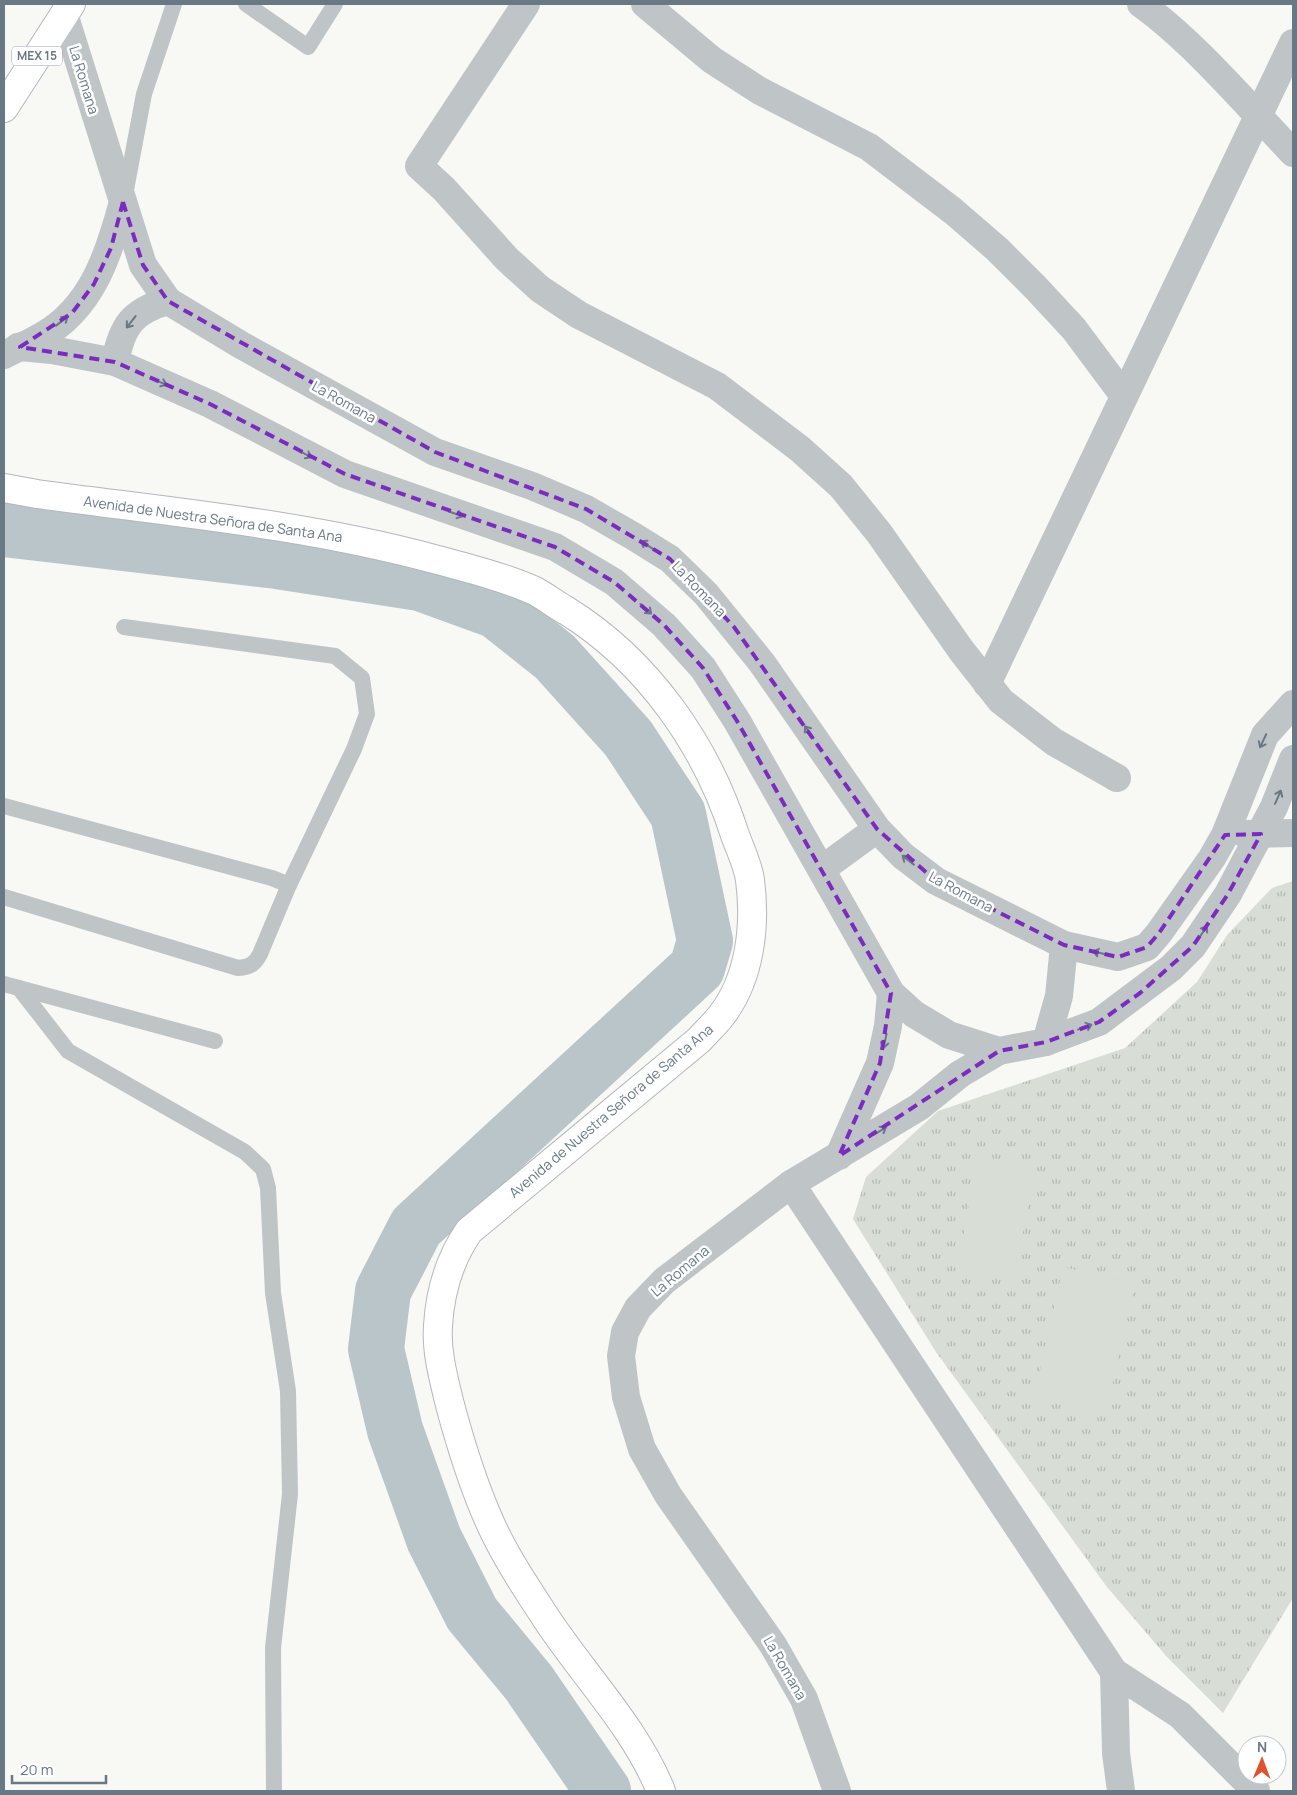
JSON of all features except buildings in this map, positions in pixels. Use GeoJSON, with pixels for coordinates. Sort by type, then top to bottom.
{"type":"FeatureCollection","features":[{"type":"Feature","properties":{"kind":"main road","name":"MEX 15"},"geometry":{"type":"LineString","coordinates":[[4,108],[68,9]]}},
{"type":"Feature","properties":{"kind":"main road","name":"Avenida de Nuestra Señora de Santa Ana"},"geometry":{"type":"LineString","coordinates":[[4,488],[37,494],[306,529],[385,546],[461,567],[536,592],[593,627],[638,667],[675,714],[703,760],[729,816],[750,879],[751,920],[749,956],[738,989],[722,1016],[699,1040],[469,1231],[456,1250],[447,1272],[438,1328],[441,1362],[460,1440],[492,1526],[545,1616],[618,1716],[641,1752],[661,1791]]}},
{"type":"Feature","properties":{"kind":"street"},"geometry":{"type":"LineString","coordinates":[[526,4],[419,166],[444,189],[507,259],[540,289],[579,315],[717,386],[800,449],[842,486],[878,533],[960,650],[1001,701],[1054,742],[1117,778]]}},
{"type":"Feature","properties":{"kind":"street"},"geometry":{"type":"LineString","coordinates":[[645,4],[712,60],[760,90],[869,147],[953,211],[997,249],[1074,329],[1124,396]]}},
{"type":"Feature","properties":{"kind":"street"},"geometry":{"type":"LineString","coordinates":[[1141,4],[1157,15],[1293,153]]}},
{"type":"Feature","properties":{"kind":"street","name":"La Romana"},"geometry":{"type":"LineString","coordinates":[[68,9],[143,265],[168,301],[241,345],[435,452],[532,486],[586,510],[670,559],[706,594],[762,663],[877,829],[902,856],[936,881],[1064,945],[1118,957],[1147,947],[1212,858],[1224,835]]}},
{"type":"Feature","properties":{"kind":"street"},"geometry":{"type":"LineString","coordinates":[[987,684],[1293,42]]}},
{"type":"Feature","properties":{"kind":"street","name":"La Romana"},"geometry":{"type":"LineString","coordinates":[[9,349],[47,332],[72,313],[94,284],[110,248],[124,202]]}},
{"type":"Feature","properties":{"kind":"street"},"geometry":{"type":"LineString","coordinates":[[115,362],[119,341],[131,320],[148,306],[168,301]]}},
{"type":"Feature","properties":{"kind":"street","name":"La Romana"},"geometry":{"type":"LineString","coordinates":[[9,349],[52,350],[115,362],[210,404],[345,474],[555,547],[614,582],[664,625],[703,668],[737,720],[891,992],[914,1014],[949,1035],[999,1051]]}},
{"type":"Feature","properties":{"kind":"street"},"geometry":{"type":"LineString","coordinates":[[1293,704],[1265,735],[1224,835],[1293,833]]}},
{"type":"Feature","properties":{"kind":"street","name":"La Romana"},"geometry":{"type":"LineString","coordinates":[[837,1791],[804,1699],[782,1660],[745,1602],[668,1495],[642,1449],[626,1397],[621,1356],[625,1332],[638,1308],[664,1280],[791,1184],[919,1107],[960,1074],[999,1051],[1046,1042],[1099,1022],[1171,968],[1194,946],[1228,894],[1260,834],[1293,758]]}},
{"type":"Feature","properties":{"kind":"street"},"geometry":{"type":"LineString","coordinates":[[822,869],[877,829]]}},
{"type":"Feature","properties":{"kind":"street"},"geometry":{"type":"LineString","coordinates":[[1046,1042],[1059,996],[1064,945]]}},
{"type":"Feature","properties":{"kind":"street"},"geometry":{"type":"LineString","coordinates":[[838,1156],[880,1063],[888,1026],[891,992]]}},
{"type":"Feature","properties":{"kind":"street"},"geometry":{"type":"LineString","coordinates":[[791,1184],[1114,1672],[1180,1715],[1256,1791]]}},
{"type":"Feature","properties":{"kind":"street"},"geometry":{"type":"LineString","coordinates":[[1114,1672],[1116,1753],[1121,1791]]}},
{"type":"Feature","properties":{"kind":"lane"},"geometry":{"type":"LineString","coordinates":[[124,202],[144,94],[174,4]]}},
{"type":"Feature","properties":{"kind":"lane"},"geometry":{"type":"LineString","coordinates":[[246,4],[308,46],[335,4]]}},
{"type":"Feature","properties":{"kind":"lane"},"geometry":{"type":"LineString","coordinates":[[4,897],[238,968],[248,967],[256,962],[260,954],[289,885],[358,741],[367,714],[362,678],[335,656],[124,627]]}},
{"type":"Feature","properties":{"kind":"lane"},"geometry":{"type":"LineString","coordinates":[[4,806],[272,878],[289,885]]}},
{"type":"Feature","properties":{"kind":"lane"},"geometry":{"type":"LineString","coordinates":[[11,986],[215,1040]]}},
{"type":"Feature","properties":{"kind":"lane"},"geometry":{"type":"LineString","coordinates":[[11,986],[68,1051],[245,1152],[262,1169],[268,1188],[272,1293],[288,1391],[290,1484],[273,1648],[274,1791]]}},
{"type":"Feature","properties":{"kind":"highlighted area"},"geometry":{"type":"Polygon","coordinates":[[[123,202],[143,265],[168,301],[435,452],[586,509],[670,559],[734,627],[877,829],[936,881],[1064,945],[1118,957],[1147,947],[1159,933],[1225,835],[1261,834],[1228,894],[1193,946],[1140,993],[1099,1022],[1046,1042],[999,1051],[839,1156],[880,1063],[891,993],[737,721],[703,668],[664,625],[614,582],[555,547],[345,474],[210,404],[115,362],[20,347],[72,313],[94,284],[111,248],[123,202]]]}},
{"type":"Feature","properties":{"kind":"green space"},"geometry":{"type":"Polygon","coordinates":[[[1293,881],[1293,1598],[1223,1713],[1167,1657],[1107,1587],[936,1352],[853,1219],[866,1177],[938,1111],[1125,1048],[1197,982],[1227,935],[1272,888],[1293,881]]]}},
{"type":"Feature","properties":{"kind":"green space"},"geometry":{"type":"Polygon","coordinates":[[[978,1157],[1035,1168],[1014,1280],[957,1270],[978,1157]]]}},
{"type":"Feature","properties":{"kind":"green space"},"geometry":{"type":"Polygon","coordinates":[[[1063,1267],[1135,1283],[1106,1414],[1034,1398],[1063,1267]]]}},
{"type":"Feature","properties":{"kind":"waterway"},"geometry":{"type":"LineString","coordinates":[[4,529],[277,561],[420,583],[497,611],[555,657],[628,738],[678,814],[705,941],[697,968],[416,1227],[383,1291],[376,1349],[395,1430],[434,1539],[472,1614],[529,1683],[603,1791]]}}]}
